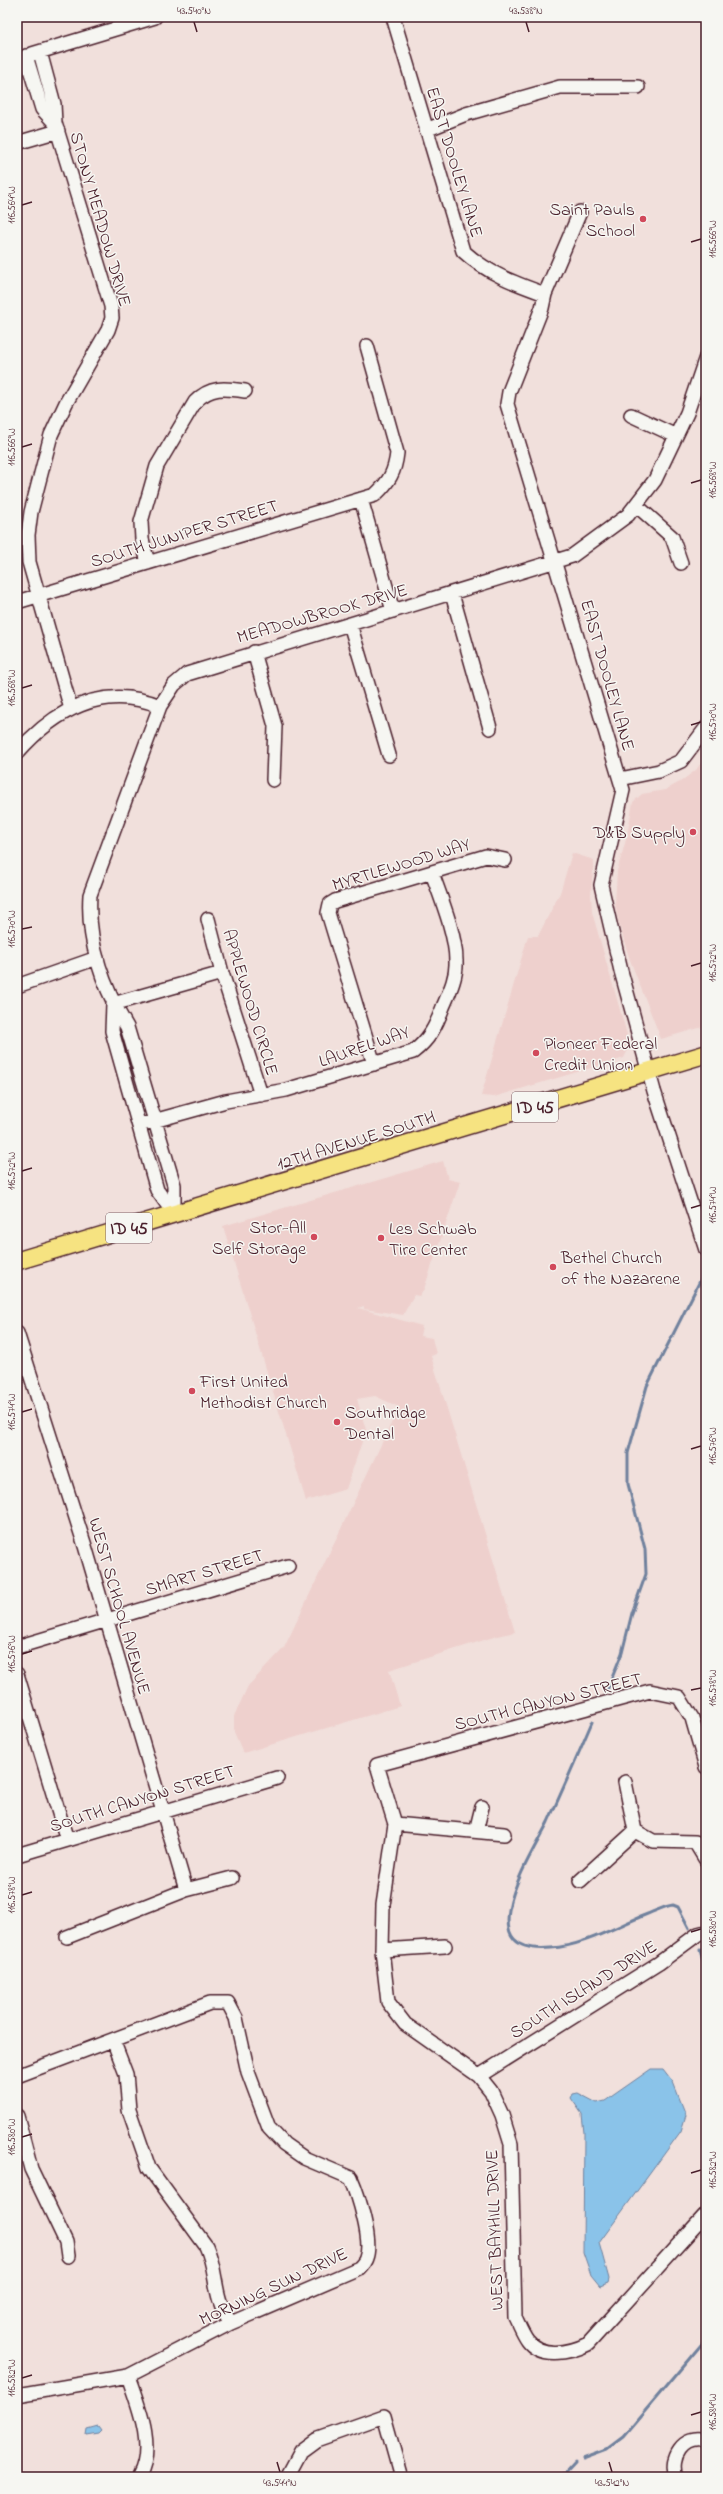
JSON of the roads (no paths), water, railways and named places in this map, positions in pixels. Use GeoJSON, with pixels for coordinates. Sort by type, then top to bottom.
{"type":"FeatureCollection","features":[{"type":"Feature","properties":{"kind":"main road","name":"12TH AVENUE SOUTH"},"geometry":{"type":"LineString","coordinates":[[17,1262],[706,1054]]}},
{"type":"Feature","properties":{"kind":"street"},"geometry":{"type":"LineString","coordinates":[[21,57],[155,17]]}},
{"type":"Feature","properties":{"kind":"street","name":"EAST DOOLEY LANE"},"geometry":{"type":"LineString","coordinates":[[396,18],[426,130],[462,251],[475,262],[505,280],[545,294]]}},
{"type":"Feature","properties":{"kind":"street","name":"STONY MEADOW DRIVE"},"geometry":{"type":"LineString","coordinates":[[40,52],[54,104],[57,127],[111,306],[112,318],[108,330],[66,404],[51,435],[31,512],[28,535],[30,562],[38,596],[71,709]]}},
{"type":"Feature","properties":{"kind":"street","name":"STONY MEADOW DRIVE"},"geometry":{"type":"LineString","coordinates":[[21,57],[42,109],[57,127]]}},
{"type":"Feature","properties":{"kind":"street"},"geometry":{"type":"LineString","coordinates":[[426,130],[466,114],[560,88],[638,87]]}},
{"type":"Feature","properties":{"kind":"street"},"geometry":{"type":"LineString","coordinates":[[17,143],[57,127]]}},
{"type":"Feature","properties":{"kind":"street","name":"EAST DOOLEY LANE"},"geometry":{"type":"LineString","coordinates":[[580,212],[545,294],[542,308],[509,392],[508,404],[623,790],[601,885],[621,971],[649,1072],[704,1236],[706,1250]]}},
{"type":"Feature","properties":{"kind":"street","name":"SOUTH JUNIPER STREET"},"geometry":{"type":"LineString","coordinates":[[17,602],[375,496],[388,483],[395,468],[397,453],[367,346]]}},
{"type":"Feature","properties":{"kind":"street","name":"MEADOWBROOK DRIVE"},"geometry":{"type":"LineString","coordinates":[[174,1214],[174,1185],[127,1027],[113,1004],[90,933],[90,895],[160,706],[174,685],[187,674],[254,652],[452,594],[572,556],[603,535],[628,515],[655,480],[687,413],[706,357]]}},
{"type":"Feature","properties":{"kind":"street"},"geometry":{"type":"LineString","coordinates":[[148,563],[142,539],[141,522],[157,466],[195,402],[203,394],[222,387],[245,391]]}},
{"type":"Feature","properties":{"kind":"street"},"geometry":{"type":"LineString","coordinates":[[631,415],[676,436]]}},
{"type":"Feature","properties":{"kind":"street"},"geometry":{"type":"LineString","coordinates":[[361,500],[393,611]]}},
{"type":"Feature","properties":{"kind":"street"},"geometry":{"type":"LineString","coordinates":[[636,505],[672,537],[681,563]]}},
{"type":"Feature","properties":{"kind":"street"},"geometry":{"type":"LineString","coordinates":[[452,594],[490,728]]}},
{"type":"Feature","properties":{"kind":"street"},"geometry":{"type":"LineString","coordinates":[[350,624],[389,755]]}},
{"type":"Feature","properties":{"kind":"street"},"geometry":{"type":"LineString","coordinates":[[254,652],[275,726],[273,780]]}},
{"type":"Feature","properties":{"kind":"street"},"geometry":{"type":"LineString","coordinates":[[17,754],[36,731],[71,709],[97,700],[119,696],[142,699],[160,706]]}},
{"type":"Feature","properties":{"kind":"street"},"geometry":{"type":"LineString","coordinates":[[620,779],[659,771],[681,761],[706,728]]}},
{"type":"Feature","properties":{"kind":"street","name":"MYRTLEWOOD WAY"},"geometry":{"type":"LineString","coordinates":[[374,1064],[328,913],[330,904],[335,901],[486,856],[505,860]]}},
{"type":"Feature","properties":{"kind":"street","name":"LAUREL WAY"},"geometry":{"type":"LineString","coordinates":[[139,1125],[226,1101],[286,1090],[413,1052],[423,1044],[432,1033],[454,978],[456,961],[453,940],[432,873]]}},
{"type":"Feature","properties":{"kind":"street","name":"APPLEWOOD CIRCLE"},"geometry":{"type":"LineString","coordinates":[[208,919],[222,973],[261,1095]]}},
{"type":"Feature","properties":{"kind":"street"},"geometry":{"type":"LineString","coordinates":[[17,986],[97,958]]}},
{"type":"Feature","properties":{"kind":"street"},"geometry":{"type":"LineString","coordinates":[[113,1004],[222,973]]}},
{"type":"Feature","properties":{"kind":"street","name":"MEADOWBROOK DRIVE"},"geometry":{"type":"LineString","coordinates":[[113,1004],[112,1031],[157,1190],[174,1214]]}},
{"type":"Feature","properties":{"kind":"street","name":"WEST SCHOOL AVENUE"},"geometry":{"type":"LineString","coordinates":[[18,1340],[85,1546],[161,1811],[186,1890]]}},
{"type":"Feature","properties":{"kind":"street","name":"SMART STREET"},"geometry":{"type":"LineString","coordinates":[[17,1647],[288,1566]]}},
{"type":"Feature","properties":{"kind":"street"},"geometry":{"type":"LineString","coordinates":[[17,1674],[66,1840]]}},
{"type":"Feature","properties":{"kind":"street","name":"SOUTH CANYON STREET"},"geometry":{"type":"LineString","coordinates":[[377,1765],[650,1691],[679,1698],[692,1718],[706,1768]]}},
{"type":"Feature","properties":{"kind":"street","name":"WEST BAYHILL DRIVE"},"geometry":{"type":"LineString","coordinates":[[377,1765],[395,1824],[382,1905],[382,1950],[388,2002],[405,2024],[479,2076],[491,2091],[502,2115],[511,2144],[515,2317],[527,2341],[540,2349],[563,2353],[588,2344],[706,2214]]}},
{"type":"Feature","properties":{"kind":"street","name":"SOUTH CANYON STREET"},"geometry":{"type":"LineString","coordinates":[[17,1855],[161,1811],[277,1778]]}},
{"type":"Feature","properties":{"kind":"street"},"geometry":{"type":"LineString","coordinates":[[625,1782],[635,1831],[653,1841],[695,1842],[706,1860]]}},
{"type":"Feature","properties":{"kind":"street"},"geometry":{"type":"LineString","coordinates":[[476,1831],[482,1807]]}},
{"type":"Feature","properties":{"kind":"street"},"geometry":{"type":"LineString","coordinates":[[395,1824],[504,1834]]}},
{"type":"Feature","properties":{"kind":"street"},"geometry":{"type":"LineString","coordinates":[[580,1881],[635,1831]]}},
{"type":"Feature","properties":{"kind":"street"},"geometry":{"type":"LineString","coordinates":[[67,1937],[186,1890],[232,1878]]}},
{"type":"Feature","properties":{"kind":"street","name":"SOUTH ISLAND DRIVE"},"geometry":{"type":"LineString","coordinates":[[479,2076],[659,1963],[698,1934],[706,1932]]}},
{"type":"Feature","properties":{"kind":"street"},"geometry":{"type":"LineString","coordinates":[[382,1950],[445,1946]]}},
{"type":"Feature","properties":{"kind":"street","name":"MORNING SUN DRIVE"},"geometry":{"type":"LineString","coordinates":[[17,2076],[210,2003],[228,2003],[236,2018],[248,2072],[269,2128],[284,2144],[304,2158],[351,2178],[360,2200],[367,2243],[366,2258],[359,2268],[231,2323],[128,2376],[17,2394]]}},
{"type":"Feature","properties":{"kind":"street"},"geometry":{"type":"LineString","coordinates":[[113,2040],[126,2074],[129,2110],[148,2168],[206,2246],[211,2257],[217,2296],[222,2310],[231,2323]]}},
{"type":"Feature","properties":{"kind":"street"},"geometry":{"type":"LineString","coordinates":[[17,2116],[31,2169],[66,2242],[68,2256]]}},
{"type":"Feature","properties":{"kind":"street"},"geometry":{"type":"LineString","coordinates":[[128,2376],[145,2427],[145,2454],[139,2477]]}},
{"type":"Feature","properties":{"kind":"street"},"geometry":{"type":"LineString","coordinates":[[287,2477],[301,2451],[316,2440],[384,2416],[401,2477]]}},
{"type":"Feature","properties":{"kind":"street"},"geometry":{"type":"LineString","coordinates":[[676,2477],[673,2462],[680,2447],[695,2440],[706,2441]]}},
{"type":"Feature","properties":{"kind":"water"},"geometry":{"type":"Polygon","coordinates":[[[651,2069],[663,2069],[673,2082],[686,2115],[681,2131],[599,2243],[609,2279],[608,2283],[600,2286],[591,2275],[583,2252],[584,2133],[582,2114],[571,2098],[573,2094],[578,2093],[597,2103],[605,2101],[651,2069]]]}},
{"type":"Feature","properties":{"kind":"water"},"geometry":{"type":"Polygon","coordinates":[[[98,2426],[101,2430],[98,2433],[86,2435],[87,2429],[98,2426]]]}},
{"type":"Feature","properties":{"kind":"waterway"},"geometry":{"type":"LineString","coordinates":[[607,1690],[622,1653],[632,1613],[646,1574],[645,1549],[628,1484],[628,1453],[647,1386],[704,1273]]}},
{"type":"Feature","properties":{"kind":"waterway"},"geometry":{"type":"LineString","coordinates":[[592,1722],[548,1822],[519,1878],[511,1900],[508,1920],[512,1936],[526,1946],[551,1948],[575,1944],[659,1909],[673,1905],[678,1907],[689,1928]]}},
{"type":"Feature","properties":{"kind":"waterway"},"geometry":{"type":"LineString","coordinates":[[700,1950],[706,1972]]}},
{"type":"Feature","properties":{"kind":"waterway"},"geometry":{"type":"LineString","coordinates":[[583,2458],[607,2449],[623,2437],[706,2339]]}},
{"type":"Feature","properties":{"kind":"waterway"},"geometry":{"type":"LineString","coordinates":[[561,2477],[575,2462]]}},
{"type":"Feature","properties":{"kind":"place","name":"Saint Pauls School"},"geometry":{"type":"Point","coordinates":[643,219]}},
{"type":"Feature","properties":{"kind":"place","name":"D&B Supply"},"geometry":{"type":"Point","coordinates":[693,832]}},
{"type":"Feature","properties":{"kind":"place","name":"Pioneer Federal Credit Union"},"geometry":{"type":"Point","coordinates":[536,1053]}},
{"type":"Feature","properties":{"kind":"place","name":"Stor-All Self Storage"},"geometry":{"type":"Point","coordinates":[314,1237]}},
{"type":"Feature","properties":{"kind":"place","name":"Les Schwab Tire Center"},"geometry":{"type":"Point","coordinates":[381,1238]}},
{"type":"Feature","properties":{"kind":"place","name":"Bethel Church of the Nazarene"},"geometry":{"type":"Point","coordinates":[553,1267]}},
{"type":"Feature","properties":{"kind":"place","name":"First United Methodist Church"},"geometry":{"type":"Point","coordinates":[192,1391]}},
{"type":"Feature","properties":{"kind":"place","name":"Southridge Dental"},"geometry":{"type":"Point","coordinates":[337,1422]}}]}
